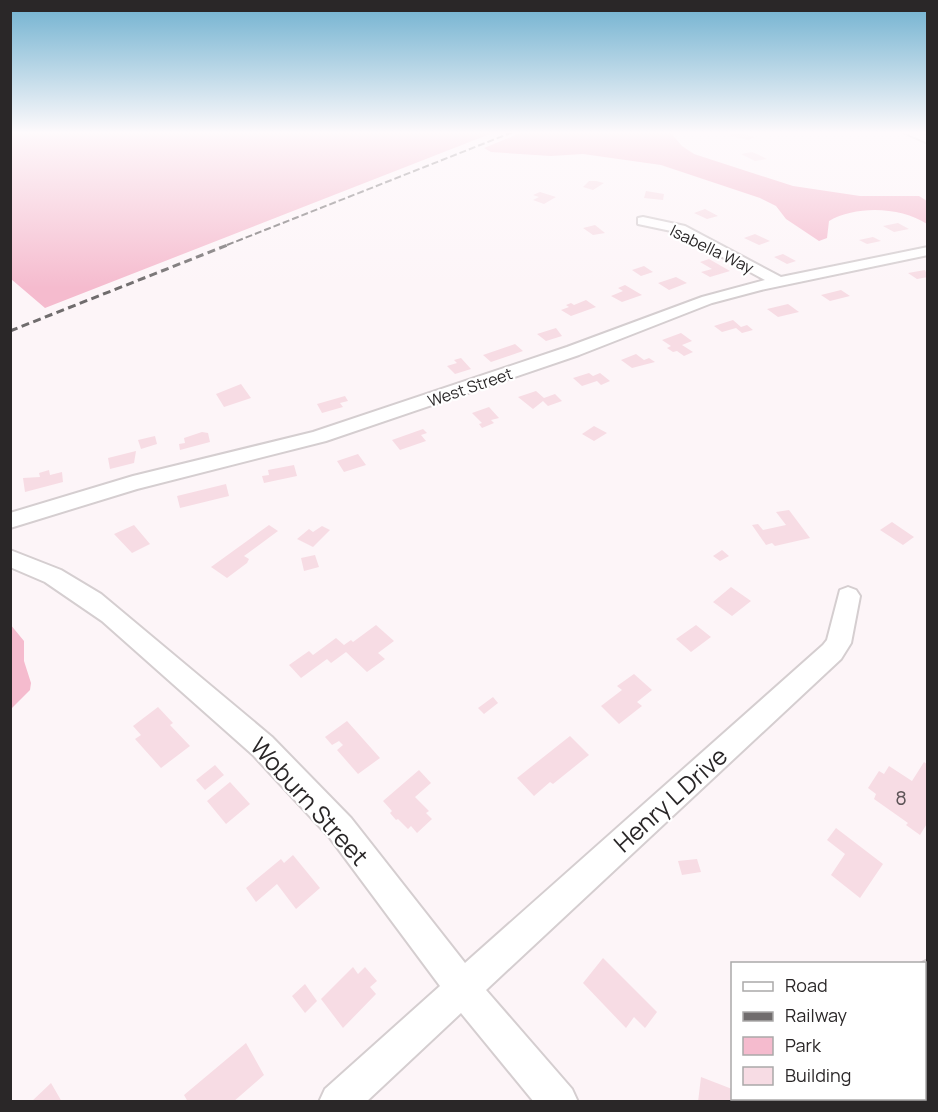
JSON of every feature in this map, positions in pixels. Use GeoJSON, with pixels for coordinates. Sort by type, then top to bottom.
{"type":"FeatureCollection","features":[{"type":"Feature","properties":{"kind":"street","name":"Isabella Way"},"geometry":{"type":"LineString","coordinates":[[643,221],[682,230],[779,282]]}},
{"type":"Feature","properties":{"kind":"street","name":"West Street"},"geometry":{"type":"LineString","coordinates":[[10,521],[133,483],[319,437],[573,351],[687,307],[779,282],[927,250]]}},
{"type":"Feature","properties":{"kind":"street","name":"Woburn Street"},"geometry":{"type":"LineString","coordinates":[[10,558],[58,577],[90,598],[252,737],[317,801],[464,986],[490,1023],[559,1101]]}},
{"type":"Feature","properties":{"kind":"street","name":"Henry L Drive"},"geometry":{"type":"LineString","coordinates":[[338,1101],[832,652],[838,643],[848,596]]}},
{"type":"Feature","properties":{"kind":"green space"},"geometry":{"type":"Polygon","coordinates":[[[11,184],[362,184],[45,308],[11,279],[11,184]]]}},
{"type":"Feature","properties":{"kind":"green space"},"geometry":{"type":"Polygon","coordinates":[[[718,184],[786,184],[860,196],[919,196],[927,201],[927,224],[892,211],[852,212],[829,221],[827,238],[819,241],[786,219],[776,206],[760,198],[718,184]]]}},
{"type":"Feature","properties":{"kind":"green space"},"geometry":{"type":"Polygon","coordinates":[[[10,624],[24,641],[24,661],[31,683],[30,690],[11,709],[10,624]]]}},
{"type":"Feature","properties":{"kind":"building"},"geometry":{"type":"Polygon","coordinates":[[[586,184],[603,184],[593,190],[583,187],[586,184]]]}},
{"type":"Feature","properties":{"kind":"building"},"geometry":{"type":"Polygon","coordinates":[[[646,191],[664,194],[663,200],[644,198],[646,191]]]}},
{"type":"Feature","properties":{"kind":"building"},"geometry":{"type":"Polygon","coordinates":[[[540,192],[556,197],[544,204],[533,200],[539,197],[533,195],[540,192]]]}},
{"type":"Feature","properties":{"kind":"building"},"geometry":{"type":"Polygon","coordinates":[[[705,209],[718,216],[707,219],[694,213],[705,209]]]}},
{"type":"Feature","properties":{"kind":"building"},"geometry":{"type":"Polygon","coordinates":[[[898,223],[909,229],[894,232],[883,226],[898,223]]]}},
{"type":"Feature","properties":{"kind":"building"},"geometry":{"type":"Polygon","coordinates":[[[595,225],[605,233],[593,235],[583,228],[595,225]]]}},
{"type":"Feature","properties":{"kind":"building"},"geometry":{"type":"Polygon","coordinates":[[[755,234],[770,241],[759,245],[744,238],[755,234]]]}},
{"type":"Feature","properties":{"kind":"building"},"geometry":{"type":"Polygon","coordinates":[[[873,237],[881,241],[867,244],[859,240],[873,237]]]}},
{"type":"Feature","properties":{"kind":"building"},"geometry":{"type":"Polygon","coordinates":[[[783,254],[796,261],[787,264],[774,257],[783,254]]]}},
{"type":"Feature","properties":{"kind":"building"},"geometry":{"type":"Polygon","coordinates":[[[709,259],[730,271],[710,277],[701,272],[712,269],[700,262],[709,259]]]}},
{"type":"Feature","properties":{"kind":"building"},"geometry":{"type":"Polygon","coordinates":[[[644,266],[653,272],[641,276],[632,270],[644,266]]]}},
{"type":"Feature","properties":{"kind":"building"},"geometry":{"type":"Polygon","coordinates":[[[925,270],[928,277],[917,279],[908,273],[925,270]]]}},
{"type":"Feature","properties":{"kind":"building"},"geometry":{"type":"Polygon","coordinates":[[[676,277],[687,283],[669,290],[658,283],[676,277]]]}},
{"type":"Feature","properties":{"kind":"building"},"geometry":{"type":"Polygon","coordinates":[[[625,285],[642,295],[622,302],[611,296],[623,291],[618,288],[625,285]]]}},
{"type":"Feature","properties":{"kind":"building"},"geometry":{"type":"Polygon","coordinates":[[[841,290],[850,296],[830,301],[821,295],[841,290]]]}},
{"type":"Feature","properties":{"kind":"building"},"geometry":{"type":"Polygon","coordinates":[[[586,300],[596,307],[571,316],[561,310],[569,307],[566,305],[571,303],[574,305],[586,300]]]}},
{"type":"Feature","properties":{"kind":"building"},"geometry":{"type":"Polygon","coordinates":[[[788,304],[799,312],[778,317],[767,309],[788,304]]]}},
{"type":"Feature","properties":{"kind":"building"},"geometry":{"type":"Polygon","coordinates":[[[733,320],[741,327],[747,325],[753,330],[742,333],[736,328],[722,332],[714,326],[733,320]]]}},
{"type":"Feature","properties":{"kind":"building"},"geometry":{"type":"Polygon","coordinates":[[[556,328],[562,336],[546,341],[537,334],[556,328]]]}},
{"type":"Feature","properties":{"kind":"building"},"geometry":{"type":"Polygon","coordinates":[[[681,333],[692,341],[682,345],[693,352],[684,356],[667,348],[671,346],[662,340],[681,333]]]}},
{"type":"Feature","properties":{"kind":"building"},"geometry":{"type":"Polygon","coordinates":[[[515,344],[523,351],[491,362],[483,355],[515,344]]]}},
{"type":"Feature","properties":{"kind":"building"},"geometry":{"type":"Polygon","coordinates":[[[636,354],[644,360],[649,358],[655,362],[632,368],[621,360],[636,354]]]}},
{"type":"Feature","properties":{"kind":"building"},"geometry":{"type":"Polygon","coordinates":[[[461,358],[471,369],[455,374],[447,366],[457,363],[454,360],[461,358]]]}},
{"type":"Feature","properties":{"kind":"building"},"geometry":{"type":"Polygon","coordinates":[[[589,373],[593,376],[600,373],[610,381],[601,385],[597,381],[582,386],[573,378],[589,373]]]}},
{"type":"Feature","properties":{"kind":"building"},"geometry":{"type":"Polygon","coordinates":[[[241,384],[251,398],[224,407],[216,394],[241,384]]]}},
{"type":"Feature","properties":{"kind":"building"},"geometry":{"type":"Polygon","coordinates":[[[536,391],[544,398],[555,394],[562,401],[548,406],[543,401],[533,409],[518,397],[536,391]]]}},
{"type":"Feature","properties":{"kind":"building"},"geometry":{"type":"Polygon","coordinates":[[[345,396],[348,401],[340,403],[343,407],[322,413],[317,404],[345,396]]]}},
{"type":"Feature","properties":{"kind":"building"},"geometry":{"type":"Polygon","coordinates":[[[489,407],[499,418],[491,420],[494,423],[482,428],[479,424],[482,423],[472,413],[489,407]]]}},
{"type":"Feature","properties":{"kind":"building"},"geometry":{"type":"Polygon","coordinates":[[[594,426],[607,433],[594,441],[582,434],[594,426]]]}},
{"type":"Feature","properties":{"kind":"building"},"geometry":{"type":"Polygon","coordinates":[[[423,429],[427,433],[421,435],[426,441],[400,450],[392,440],[423,429]]]}},
{"type":"Feature","properties":{"kind":"building"},"geometry":{"type":"Polygon","coordinates":[[[202,432],[208,433],[210,442],[180,450],[179,444],[185,443],[184,438],[202,432]]]}},
{"type":"Feature","properties":{"kind":"building"},"geometry":{"type":"Polygon","coordinates":[[[155,436],[157,444],[141,449],[138,440],[155,436]]]}},
{"type":"Feature","properties":{"kind":"building"},"geometry":{"type":"Polygon","coordinates":[[[136,451],[134,463],[110,469],[108,458],[136,451]]]}},
{"type":"Feature","properties":{"kind":"building"},"geometry":{"type":"Polygon","coordinates":[[[358,454],[366,465],[344,472],[337,461],[358,454]]]}},
{"type":"Feature","properties":{"kind":"building"},"geometry":{"type":"Polygon","coordinates":[[[294,465],[297,476],[264,483],[262,476],[269,475],[268,470],[294,465]]]}},
{"type":"Feature","properties":{"kind":"building"},"geometry":{"type":"Polygon","coordinates":[[[49,470],[50,475],[62,472],[63,482],[25,492],[23,478],[40,477],[39,473],[49,470]]]}},
{"type":"Feature","properties":{"kind":"building"},"geometry":{"type":"Polygon","coordinates":[[[226,484],[229,496],[180,508],[177,496],[226,484]]]}},
{"type":"Feature","properties":{"kind":"building"},"geometry":{"type":"Polygon","coordinates":[[[789,510],[810,538],[775,546],[772,543],[766,545],[752,525],[758,524],[763,530],[786,525],[776,512],[789,510]]]}},
{"type":"Feature","properties":{"kind":"building"},"geometry":{"type":"Polygon","coordinates":[[[892,522],[914,537],[903,545],[880,530],[892,522]]]}},
{"type":"Feature","properties":{"kind":"building"},"geometry":{"type":"Polygon","coordinates":[[[134,525],[150,544],[132,553],[114,534],[134,525]]]}},
{"type":"Feature","properties":{"kind":"building"},"geometry":{"type":"Polygon","coordinates":[[[269,525],[278,531],[244,556],[249,559],[247,563],[227,578],[211,567],[269,525]]]}},
{"type":"Feature","properties":{"kind":"building"},"geometry":{"type":"Polygon","coordinates":[[[322,526],[330,530],[313,547],[297,539],[309,529],[313,532],[322,526]]]}},
{"type":"Feature","properties":{"kind":"building"},"geometry":{"type":"Polygon","coordinates":[[[722,550],[729,556],[720,561],[713,556],[722,550]]]}},
{"type":"Feature","properties":{"kind":"building"},"geometry":{"type":"Polygon","coordinates":[[[315,555],[319,567],[304,571],[301,558],[315,555]]]}},
{"type":"Feature","properties":{"kind":"building"},"geometry":{"type":"Polygon","coordinates":[[[731,587],[751,601],[732,616],[713,602],[731,587]]]}},
{"type":"Feature","properties":{"kind":"building"},"geometry":{"type":"Polygon","coordinates":[[[376,625],[394,641],[378,653],[385,659],[367,672],[346,652],[331,663],[327,659],[301,678],[289,665],[309,651],[313,655],[336,638],[344,645],[351,640],[353,642],[376,625]]]}},
{"type":"Feature","properties":{"kind":"building"},"geometry":{"type":"Polygon","coordinates":[[[696,625],[711,637],[691,652],[676,639],[696,625]]]}},
{"type":"Feature","properties":{"kind":"building"},"geometry":{"type":"Polygon","coordinates":[[[634,674],[652,690],[637,702],[642,706],[619,724],[601,706],[622,690],[617,686],[634,674]]]}},
{"type":"Feature","properties":{"kind":"building"},"geometry":{"type":"Polygon","coordinates":[[[493,697],[498,703],[484,714],[478,708],[493,697]]]}},
{"type":"Feature","properties":{"kind":"building"},"geometry":{"type":"Polygon","coordinates":[[[158,707],[173,723],[170,725],[190,746],[161,768],[135,739],[141,735],[133,726],[158,707]]]}},
{"type":"Feature","properties":{"kind":"building"},"geometry":{"type":"Polygon","coordinates":[[[347,721],[380,758],[358,774],[337,750],[343,745],[339,741],[332,745],[325,737],[347,721]]]}},
{"type":"Feature","properties":{"kind":"building"},"geometry":{"type":"Polygon","coordinates":[[[570,736],[589,755],[534,796],[517,778],[570,736]]]}},
{"type":"Feature","properties":{"kind":"building"},"geometry":{"type":"Polygon","coordinates":[[[924,762],[928,765],[928,822],[920,835],[906,825],[908,823],[874,799],[876,794],[868,788],[879,771],[884,774],[889,766],[912,781],[924,762]]]}},
{"type":"Feature","properties":{"kind":"building"},"geometry":{"type":"Polygon","coordinates":[[[215,765],[224,775],[205,790],[196,780],[215,765]]]}},
{"type":"Feature","properties":{"kind":"building"},"geometry":{"type":"Polygon","coordinates":[[[419,770],[431,783],[415,797],[429,811],[426,813],[432,819],[417,833],[411,826],[408,829],[398,819],[396,820],[383,801],[419,770]]]}},
{"type":"Feature","properties":{"kind":"building"},"geometry":{"type":"Polygon","coordinates":[[[230,782],[250,804],[226,824],[207,801],[230,782]]]}},
{"type":"Feature","properties":{"kind":"building"},"geometry":{"type":"Polygon","coordinates":[[[836,828],[883,864],[860,898],[831,875],[845,854],[827,840],[836,828]]]}},
{"type":"Feature","properties":{"kind":"building"},"geometry":{"type":"Polygon","coordinates":[[[293,855],[320,888],[296,909],[277,884],[256,902],[246,888],[281,859],[284,863],[293,855]]]}},
{"type":"Feature","properties":{"kind":"building"},"geometry":{"type":"Polygon","coordinates":[[[697,859],[701,872],[682,875],[678,861],[697,859]]]}},
{"type":"Feature","properties":{"kind":"building"},"geometry":{"type":"Polygon","coordinates":[[[603,958],[657,1012],[645,1028],[634,1017],[626,1028],[583,983],[603,958]]]}},
{"type":"Feature","properties":{"kind":"building"},"geometry":{"type":"Polygon","coordinates":[[[353,967],[358,974],[365,967],[377,981],[370,987],[376,994],[343,1028],[321,999],[353,967]]]}},
{"type":"Feature","properties":{"kind":"building"},"geometry":{"type":"Polygon","coordinates":[[[305,984],[317,1001],[305,1013],[292,996],[305,984]]]}},
{"type":"Feature","properties":{"kind":"building"},"geometry":{"type":"Polygon","coordinates":[[[246,1043],[264,1075],[233,1102],[188,1102],[184,1095],[246,1043]]]}},
{"type":"Feature","properties":{"kind":"building"},"geometry":{"type":"Polygon","coordinates":[[[701,1077],[731,1089],[731,1100],[763,1102],[698,1102],[701,1077]]]}},
{"type":"Feature","properties":{"kind":"building"},"geometry":{"type":"Polygon","coordinates":[[[51,1083],[62,1102],[31,1102],[51,1083]]]}},
{"type":"Feature","properties":{"kind":"railway"},"geometry":{"type":"LineString","coordinates":[[227,245],[382,184]]}},
{"type":"Feature","properties":{"kind":"railway"},"geometry":{"type":"LineString","coordinates":[[10,331],[230,244]]}}]}
